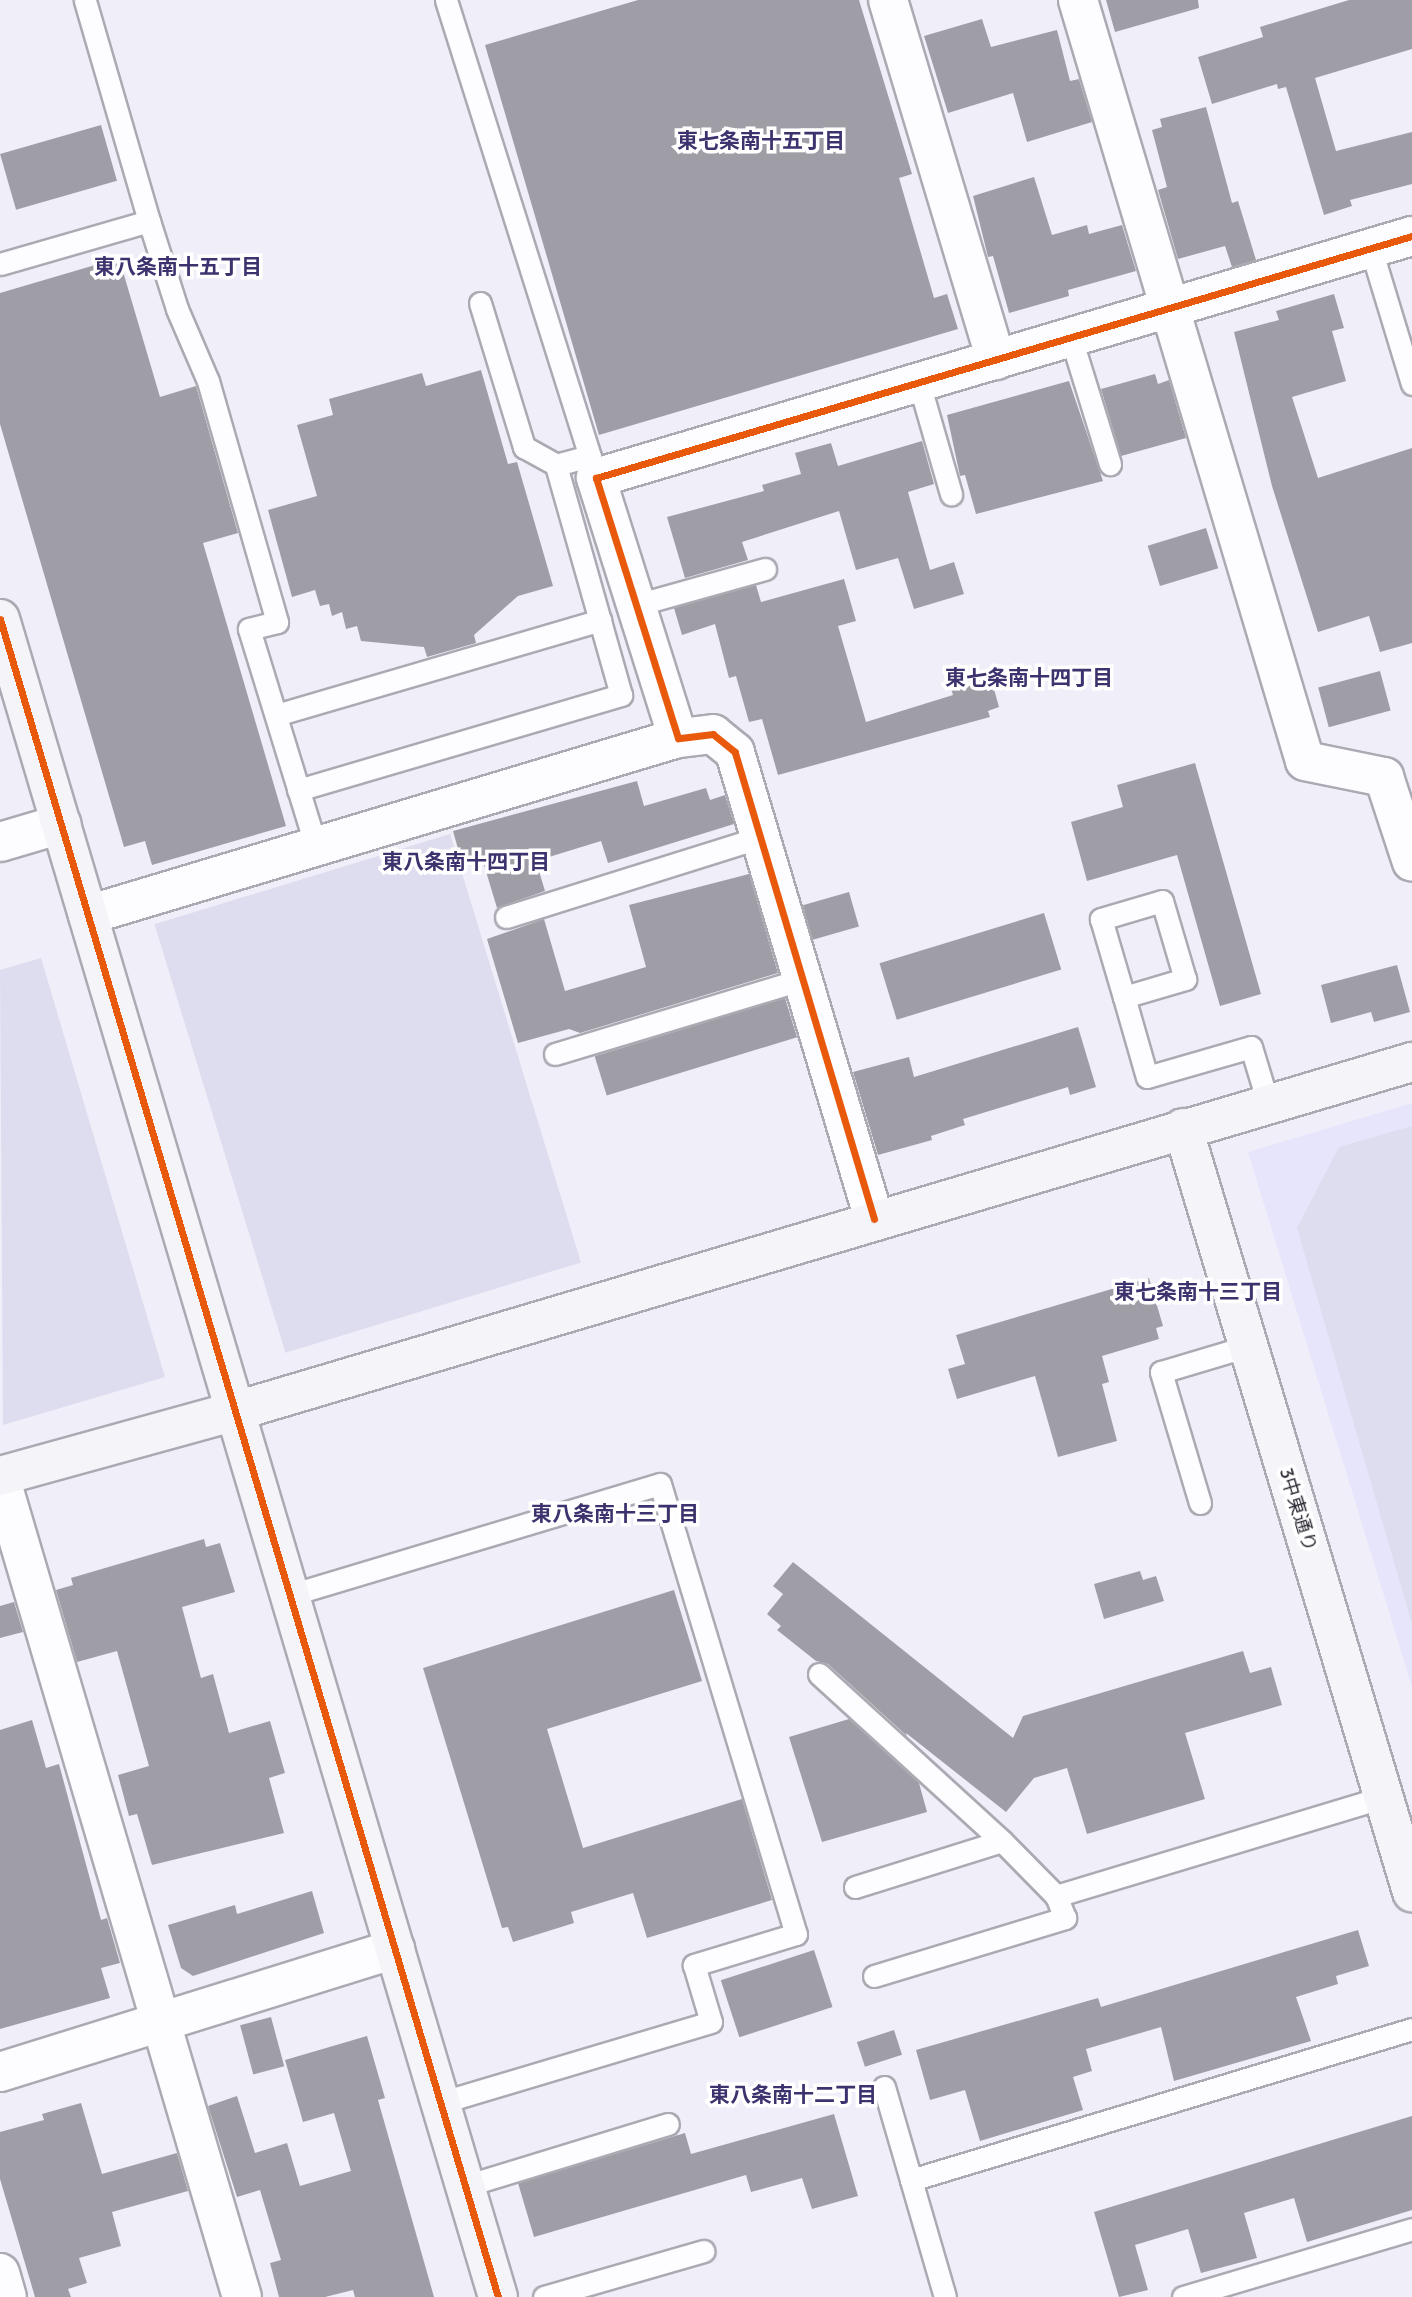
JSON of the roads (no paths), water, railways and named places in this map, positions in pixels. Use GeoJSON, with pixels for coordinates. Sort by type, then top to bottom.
{"type":"FeatureCollection","features":[{"type":"Feature","properties":{"kind":"street"},"geometry":{"type":"LineString","coordinates":[[888,0],[996,360]]}},
{"type":"Feature","properties":{"kind":"street"},"geometry":{"type":"LineString","coordinates":[[1078,0],[1305,761],[1384,776],[1401,793],[1412,862]]}},
{"type":"Feature","properties":{"kind":"street"},"geometry":{"type":"LineString","coordinates":[[678,738],[593,467],[919,383],[1412,236]]}},
{"type":"Feature","properties":{"kind":"street"},"geometry":{"type":"LineString","coordinates":[[0,619],[499,2297]]}},
{"type":"Feature","properties":{"kind":"street"},"geometry":{"type":"LineString","coordinates":[[88,915],[678,738],[713,734],[736,752],[874,1219]]}},
{"type":"Feature","properties":{"kind":"street"},"geometry":{"type":"LineString","coordinates":[[0,842],[61,824]]}},
{"type":"Feature","properties":{"kind":"street"},"geometry":{"type":"LineString","coordinates":[[242,2297],[0,1476],[236,1411],[874,1219],[1412,1062]]}},
{"type":"Feature","properties":{"kind":"street","name":"3中東通り"},"geometry":{"type":"LineString","coordinates":[[1183,1128],[1412,1892]]}},
{"type":"Feature","properties":{"kind":"street"},"geometry":{"type":"LineString","coordinates":[[0,2071],[161,2024],[395,1949]]}},
{"type":"Feature","properties":{"kind":"street"},"geometry":{"type":"LineString","coordinates":[[0,2273],[7,2297]]}},
{"type":"Feature","properties":{"kind":"lane"},"geometry":{"type":"LineString","coordinates":[[85,0],[177,309],[208,381],[277,622],[249,629],[316,847]]}},
{"type":"Feature","properties":{"kind":"lane"},"geometry":{"type":"LineString","coordinates":[[446,0],[593,467],[556,464],[524,447],[480,303]]}},
{"type":"Feature","properties":{"kind":"lane"},"geometry":{"type":"LineString","coordinates":[[0,264],[149,221]]}},
{"type":"Feature","properties":{"kind":"lane"},"geometry":{"type":"LineString","coordinates":[[1371,249],[1412,384]]}},
{"type":"Feature","properties":{"kind":"lane"},"geometry":{"type":"LineString","coordinates":[[1071,338],[1110,464]]}},
{"type":"Feature","properties":{"kind":"lane"},"geometry":{"type":"LineString","coordinates":[[919,383],[951,494]]}},
{"type":"Feature","properties":{"kind":"lane"},"geometry":{"type":"LineString","coordinates":[[298,790],[621,695],[556,464]]}},
{"type":"Feature","properties":{"kind":"lane"},"geometry":{"type":"LineString","coordinates":[[636,605],[765,569]]}},
{"type":"Feature","properties":{"kind":"lane"},"geometry":{"type":"LineString","coordinates":[[276,715],[600,620]]}},
{"type":"Feature","properties":{"kind":"lane"},"geometry":{"type":"LineString","coordinates":[[506,917],[761,837]]}},
{"type":"Feature","properties":{"kind":"lane"},"geometry":{"type":"LineString","coordinates":[[1124,997],[1185,979],[1162,901],[1101,919],[1147,1077],[1251,1047],[1268,1103]]}},
{"type":"Feature","properties":{"kind":"lane"},"geometry":{"type":"LineString","coordinates":[[555,1054],[803,979]]}},
{"type":"Feature","properties":{"kind":"lane"},"geometry":{"type":"LineString","coordinates":[[1200,1503],[1161,1372],[1248,1346]]}},
{"type":"Feature","properties":{"kind":"lane"},"geometry":{"type":"LineString","coordinates":[[290,1595],[660,1484],[796,1934],[694,1965],[711,2022],[440,2103]]}},
{"type":"Feature","properties":{"kind":"lane"},"geometry":{"type":"LineString","coordinates":[[819,1674],[1002,1841],[1056,1896],[1065,1918],[874,1976]]}},
{"type":"Feature","properties":{"kind":"lane"},"geometry":{"type":"LineString","coordinates":[[1056,1896],[1383,1797]]}},
{"type":"Feature","properties":{"kind":"lane"},"geometry":{"type":"LineString","coordinates":[[855,1886],[1002,1841]]}},
{"type":"Feature","properties":{"kind":"lane"},"geometry":{"type":"LineString","coordinates":[[911,2180],[1412,2029]]}},
{"type":"Feature","properties":{"kind":"lane"},"geometry":{"type":"LineString","coordinates":[[884,2087],[945,2297]]}},
{"type":"Feature","properties":{"kind":"lane"},"geometry":{"type":"LineString","coordinates":[[465,2186],[668,2124]]}},
{"type":"Feature","properties":{"kind":"lane"},"geometry":{"type":"LineString","coordinates":[[1183,2297],[1412,2229]]}},
{"type":"Feature","properties":{"kind":"lane"},"geometry":{"type":"LineString","coordinates":[[544,2297],[703,2251]]}},
{"type":"Feature","properties":{"kind":"district","name":"東七条南十五丁目"},"geometry":{"type":"Point","coordinates":[761,141]}},
{"type":"Feature","properties":{"kind":"district","name":"東八条南十五丁目"},"geometry":{"type":"Point","coordinates":[178,267]}},
{"type":"Feature","properties":{"kind":"district","name":"東七条南十四丁目"},"geometry":{"type":"Point","coordinates":[1029,678]}},
{"type":"Feature","properties":{"kind":"district","name":"東八条南十四丁目"},"geometry":{"type":"Point","coordinates":[466,862]}},
{"type":"Feature","properties":{"kind":"district","name":"東七条南十三丁目"},"geometry":{"type":"Point","coordinates":[1198,1292]}},
{"type":"Feature","properties":{"kind":"district","name":"東八条南十三丁目"},"geometry":{"type":"Point","coordinates":[615,1514]}},
{"type":"Feature","properties":{"kind":"district","name":"東八条南十二丁目"},"geometry":{"type":"Point","coordinates":[793,2095]}}]}
